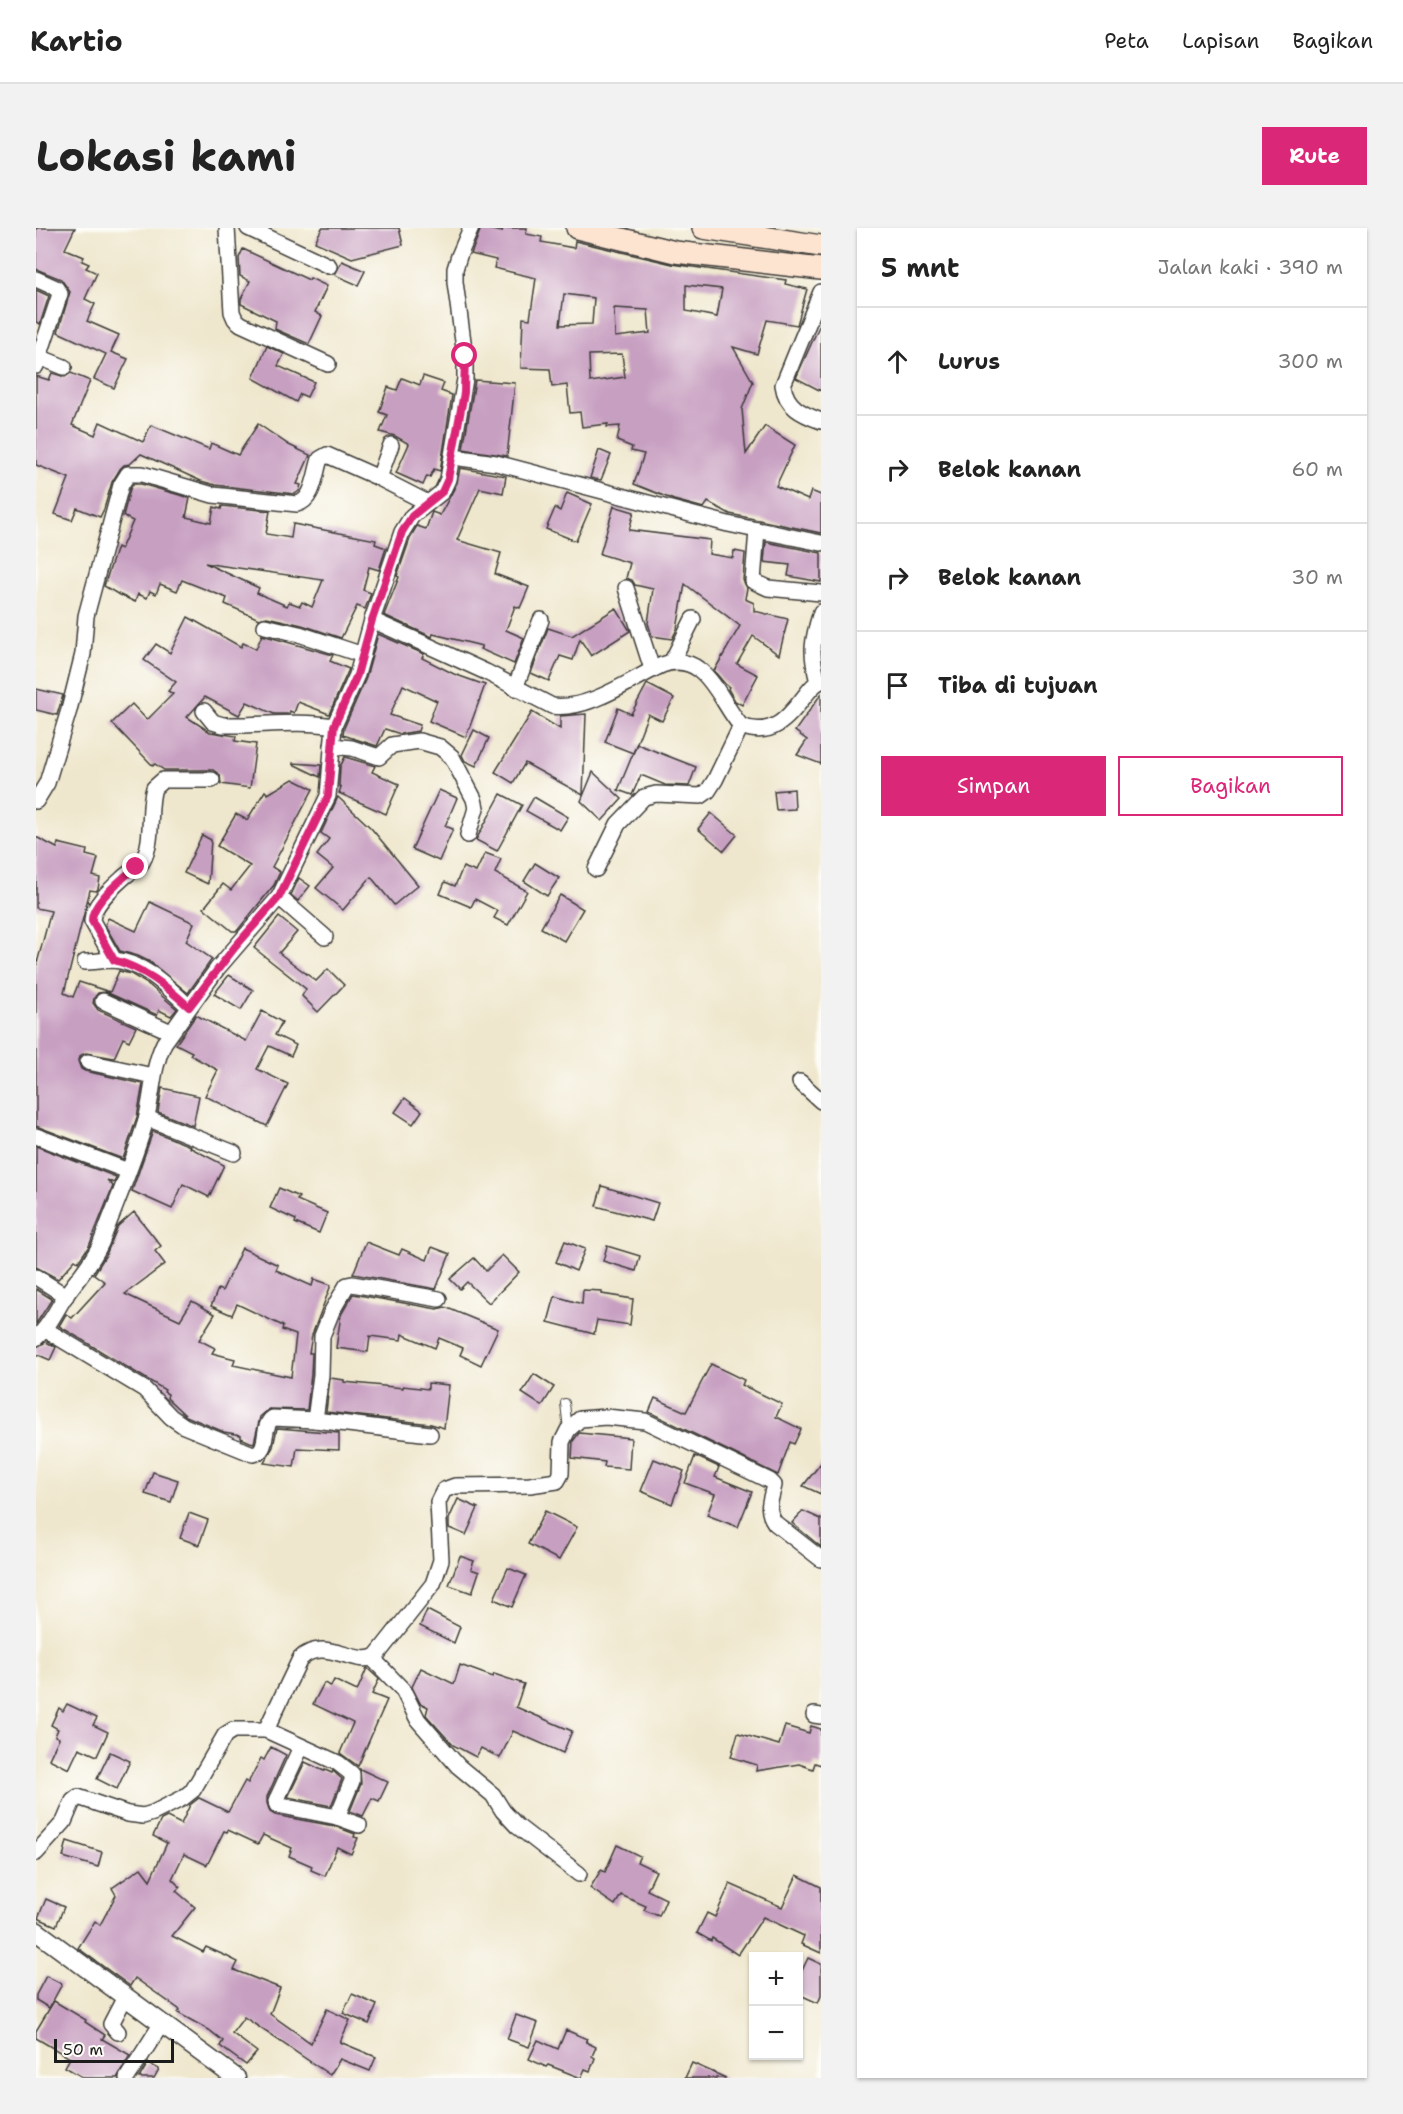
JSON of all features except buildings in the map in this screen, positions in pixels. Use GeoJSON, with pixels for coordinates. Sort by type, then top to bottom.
{"type":"FeatureCollection","features":[{"type":"Feature","properties":{"kind":"main road"},"geometry":{"type":"LineString","coordinates":[[577,228],[675,252],[821,269]]}},
{"type":"Feature","properties":{"kind":"main road"},"geometry":{"type":"LineString","coordinates":[[708,228],[821,246]]}},
{"type":"Feature","properties":{"kind":"street"},"geometry":{"type":"LineString","coordinates":[[227,228],[232,312],[235,319],[241,324],[328,364]]}},
{"type":"Feature","properties":{"kind":"street"},"geometry":{"type":"LineString","coordinates":[[248,228],[329,266]]}},
{"type":"Feature","properties":{"kind":"street"},"geometry":{"type":"LineString","coordinates":[[430,1434],[315,1420],[271,1418],[261,1451],[253,1454],[184,1426],[171,1417],[144,1389],[41,1334],[96,1253],[147,1118],[159,1052],[189,1007],[235,947],[279,897],[328,796],[334,726],[357,675],[372,620],[404,526],[412,516],[437,497],[446,485],[453,457],[465,380],[465,356],[455,269],[471,228]]}},
{"type":"Feature","properties":{"kind":"street"},"geometry":{"type":"LineString","coordinates":[[36,279],[56,288],[60,294],[38,361],[64,367]]}},
{"type":"Feature","properties":{"kind":"street"},"geometry":{"type":"LineString","coordinates":[[821,292],[783,385],[784,394],[790,404],[799,411],[821,421]]}},
{"type":"Feature","properties":{"kind":"street"},"geometry":{"type":"LineString","coordinates":[[379,478],[391,445]]}},
{"type":"Feature","properties":{"kind":"street"},"geometry":{"type":"LineString","coordinates":[[36,801],[47,783],[69,710],[82,654],[86,616],[121,485],[128,474],[142,474],[213,495],[297,504],[308,498],[323,456],[332,457],[379,478],[428,503]]}},
{"type":"Feature","properties":{"kind":"street"},"geometry":{"type":"LineString","coordinates":[[453,457],[506,466],[717,522],[821,543]]}},
{"type":"Feature","properties":{"kind":"street"},"geometry":{"type":"LineString","coordinates":[[757,530],[753,580],[768,588],[821,593]]}},
{"type":"Feature","properties":{"kind":"street"},"geometry":{"type":"LineString","coordinates":[[626,588],[652,669]]}},
{"type":"Feature","properties":{"kind":"street"},"geometry":{"type":"LineString","coordinates":[[372,620],[416,639],[543,702],[562,707],[598,697],[672,661],[688,664],[704,673],[722,695],[741,726],[764,729],[782,724],[819,682],[812,660],[812,649],[821,612]]}},
{"type":"Feature","properties":{"kind":"street"},"geometry":{"type":"LineString","coordinates":[[672,661],[693,618]]}},
{"type":"Feature","properties":{"kind":"street"},"geometry":{"type":"LineString","coordinates":[[515,688],[541,621]]}},
{"type":"Feature","properties":{"kind":"street"},"geometry":{"type":"LineString","coordinates":[[265,626],[299,634],[363,655]]}},
{"type":"Feature","properties":{"kind":"street"},"geometry":{"type":"LineString","coordinates":[[204,711],[213,722],[223,725],[316,723],[334,726]]}},
{"type":"Feature","properties":{"kind":"street"},"geometry":{"type":"LineString","coordinates":[[596,869],[618,824],[644,797],[656,794],[701,796],[708,791],[741,726]]}},
{"type":"Feature","properties":{"kind":"street"},"geometry":{"type":"LineString","coordinates":[[332,746],[351,748],[379,757],[392,746],[419,741],[440,747],[452,757],[474,799],[475,815],[468,835]]}},
{"type":"Feature","properties":{"kind":"street"},"geometry":{"type":"LineString","coordinates":[[114,960],[91,917],[115,885],[142,862],[152,825],[154,788],[163,780],[212,780]]}},
{"type":"Feature","properties":{"kind":"street"},"geometry":{"type":"LineString","coordinates":[[279,897],[325,937]]}},
{"type":"Feature","properties":{"kind":"street"},"geometry":{"type":"LineString","coordinates":[[85,962],[114,960],[129,964],[151,975],[189,1007]]}},
{"type":"Feature","properties":{"kind":"street"},"geometry":{"type":"LineString","coordinates":[[103,1001],[171,1032]]}},
{"type":"Feature","properties":{"kind":"street"},"geometry":{"type":"LineString","coordinates":[[88,1062],[153,1076]]}},
{"type":"Feature","properties":{"kind":"street"},"geometry":{"type":"LineString","coordinates":[[800,1082],[821,1101]]}},
{"type":"Feature","properties":{"kind":"street"},"geometry":{"type":"LineString","coordinates":[[147,1118],[234,1153]]}},
{"type":"Feature","properties":{"kind":"street"},"geometry":{"type":"LineString","coordinates":[[36,1136],[128,1171]]}},
{"type":"Feature","properties":{"kind":"street"},"geometry":{"type":"LineString","coordinates":[[36,1277],[66,1296]]}},
{"type":"Feature","properties":{"kind":"street"},"geometry":{"type":"LineString","coordinates":[[315,1420],[321,1375],[322,1336],[332,1311],[347,1285],[439,1299]]}},
{"type":"Feature","properties":{"kind":"street"},"geometry":{"type":"LineString","coordinates":[[373,1659],[381,1652],[433,1584],[441,1560],[438,1502],[444,1490],[455,1486],[554,1483],[560,1478],[562,1442],[568,1430],[580,1419],[606,1417],[645,1421],[770,1480],[774,1485],[768,1508],[770,1516],[793,1538],[821,1559]]}},
{"type":"Feature","properties":{"kind":"street"},"geometry":{"type":"LineString","coordinates":[[266,1730],[280,1697],[304,1654],[325,1650],[373,1659],[403,1690],[418,1720],[461,1770],[493,1795],[503,1811],[517,1826],[579,1874]]}},
{"type":"Feature","properties":{"kind":"street"},"geometry":{"type":"LineString","coordinates":[[36,1853],[64,1822],[73,1801],[78,1797],[128,1815],[142,1816],[183,1798],[193,1790],[225,1735],[233,1730],[266,1730],[338,1762],[352,1774],[352,1781],[337,1817]]}},
{"type":"Feature","properties":{"kind":"street"},"geometry":{"type":"LineString","coordinates":[[301,1747],[276,1801],[277,1804],[337,1817],[359,1825]]}},
{"type":"Feature","properties":{"kind":"street"},"geometry":{"type":"LineString","coordinates":[[36,1930],[236,2078]]}},
{"type":"Feature","properties":{"kind":"street"},"geometry":{"type":"LineString","coordinates":[[118,2032],[111,2024],[124,1997]]}},
{"type":"Feature","properties":{"kind":"street"},"geometry":{"type":"LineString","coordinates":[[127,2078],[162,2023]]}},
{"type":"Feature","properties":{"kind":"lane"},"geometry":{"type":"LineString","coordinates":[[565,1403],[568,1430]]}},
{"type":"Feature","properties":{"kind":"route"},"geometry":{"type":"LineString","coordinates":[[136,867],[115,885],[96,907],[91,917],[92,921],[114,960],[129,964],[151,975],[189,1007],[235,947],[279,897],[328,796],[334,726],[357,675],[372,620],[402,532],[412,516],[442,492],[448,479],[464,393],[465,356]]}}]}
